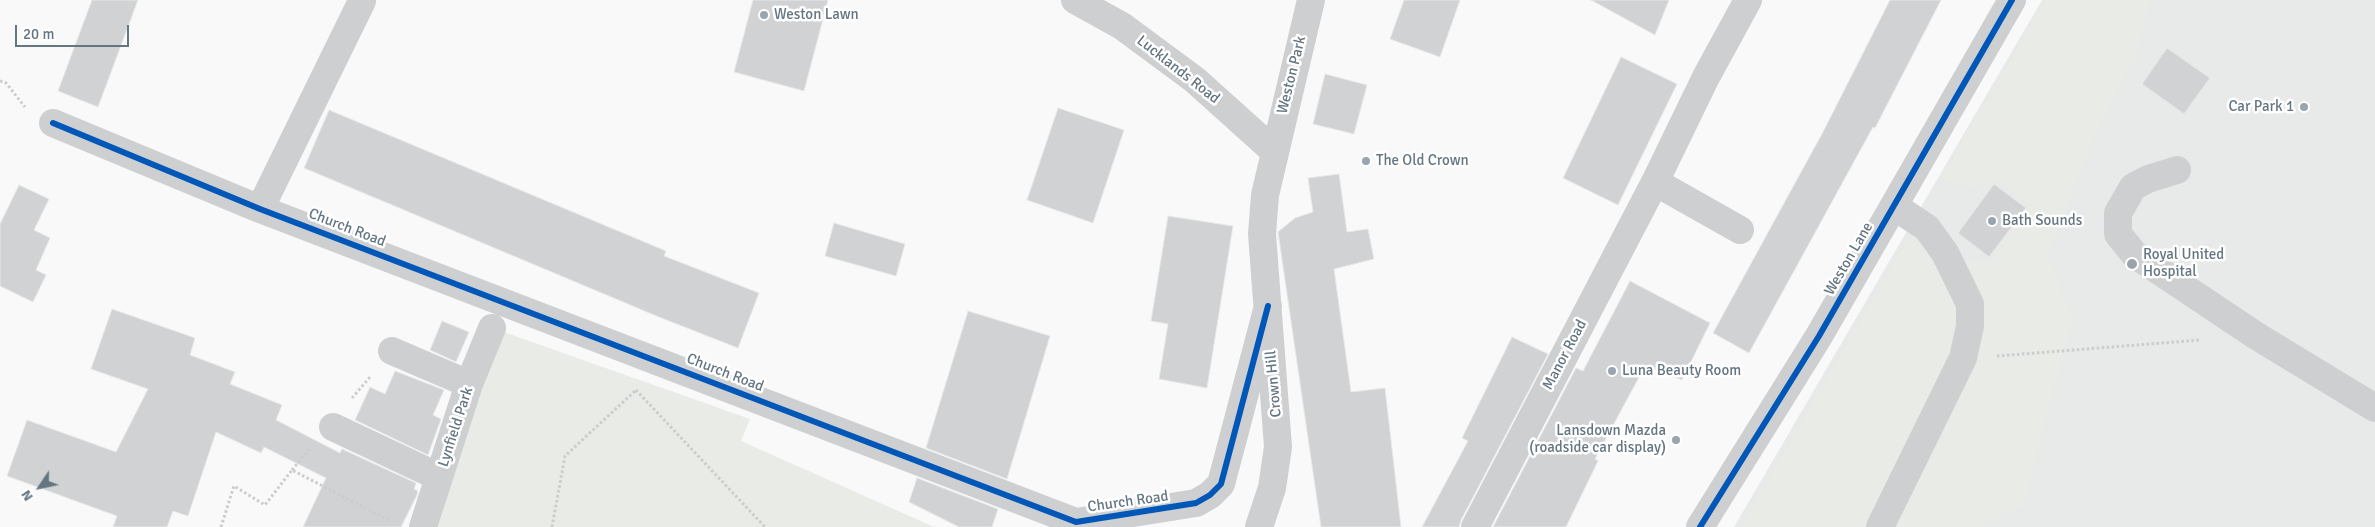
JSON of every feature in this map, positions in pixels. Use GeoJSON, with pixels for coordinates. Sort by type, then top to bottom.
{"type":"FeatureCollection","features":[{"type":"Feature","properties":{"kind":"street","name":"Lucklands Road"},"geometry":{"type":"LineString","coordinates":[[1075,0],[1122,26],[1195,80],[1274,151]]}},
{"type":"Feature","properties":{"kind":"street","name":"Weston Park"},"geometry":{"type":"LineString","coordinates":[[1274,151],[1310,0]]}},
{"type":"Feature","properties":{"kind":"street","name":"Manor Road"},"geometry":{"type":"LineString","coordinates":[[1475,527],[1748,0]]}},
{"type":"Feature","properties":{"kind":"street","name":"Weston Lane"},"geometry":{"type":"LineString","coordinates":[[1700,527],[1819,336],[2012,0]]}},
{"type":"Feature","properties":{"kind":"street"},"geometry":{"type":"LineString","coordinates":[[260,209],[362,1]]}},
{"type":"Feature","properties":{"kind":"street","name":"Church Road"},"geometry":{"type":"LineString","coordinates":[[53,123],[260,209],[644,356],[1070,524],[1196,504],[1210,495],[1221,484],[1268,306]]}},
{"type":"Feature","properties":{"kind":"street","name":"Crown Hill"},"geometry":{"type":"LineString","coordinates":[[1259,527],[1272,488],[1278,447],[1262,234],[1265,195],[1274,151]]}},
{"type":"Feature","properties":{"kind":"street"},"geometry":{"type":"LineString","coordinates":[[2177,170],[2148,179],[2133,187],[2118,213],[2118,234],[2134,254],[2255,335],[2375,408]]}},
{"type":"Feature","properties":{"kind":"street"},"geometry":{"type":"LineString","coordinates":[[1655,182],[1740,230]]}},
{"type":"Feature","properties":{"kind":"street"},"geometry":{"type":"LineString","coordinates":[[1880,527],[1963,358],[1970,326],[1970,304],[1960,279],[1945,253],[1927,228],[1894,206]]}},
{"type":"Feature","properties":{"kind":"street","name":"Lynfield Park"},"geometry":{"type":"LineString","coordinates":[[423,527],[469,384],[492,328]]}},
{"type":"Feature","properties":{"kind":"street"},"geometry":{"type":"LineString","coordinates":[[392,351],[469,384]]}},
{"type":"Feature","properties":{"kind":"street"},"geometry":{"type":"LineString","coordinates":[[333,427],[439,477]]}},
{"type":"Feature","properties":{"kind":"path"},"geometry":{"type":"LineString","coordinates":[[1963,358],[2255,335]]}},
{"type":"Feature","properties":{"kind":"path"},"geometry":{"type":"LineString","coordinates":[[552,527],[565,456],[635,391],[644,356]]}},
{"type":"Feature","properties":{"kind":"path"},"geometry":{"type":"LineString","coordinates":[[635,391],[765,527]]}},
{"type":"Feature","properties":{"kind":"path"},"geometry":{"type":"LineString","coordinates":[[221,527],[234,486],[265,505],[292,470],[392,523]]}},
{"type":"Feature","properties":{"kind":"shaded area","name":"Royal United Hospital"},"geometry":{"type":"Polygon","coordinates":[[[2042,0],[2375,0],[2375,527],[1734,527],[2042,0]]]}},
{"type":"Feature","properties":{"kind":"shaded area"},"geometry":{"type":"Polygon","coordinates":[[[2046,0],[2150,0],[2136,57],[2100,124],[2048,253],[2072,318],[2025,505],[1978,527],[1741,527],[1908,238],[1956,262],[1991,260],[2030,206],[1999,181],[1968,188],[1941,178],[2046,0]]]}},
{"type":"Feature","properties":{"kind":"shaded area"},"geometry":{"type":"Polygon","coordinates":[[[498,330],[750,419],[741,441],[934,527],[438,527],[498,330]]]}},
{"type":"Feature","properties":{"kind":"building"},"geometry":{"type":"Polygon","coordinates":[[[92,0],[138,0],[98,107],[58,91],[92,0]]]}},
{"type":"Feature","properties":{"kind":"building"},"geometry":{"type":"Polygon","coordinates":[[[753,0],[828,0],[804,91],[734,72],[753,0]]]}},
{"type":"Feature","properties":{"kind":"building"},"geometry":{"type":"Polygon","coordinates":[[[1404,0],[1460,0],[1440,57],[1390,39],[1404,0]]]}},
{"type":"Feature","properties":{"kind":"building"},"geometry":{"type":"Polygon","coordinates":[[[1591,0],[1669,0],[1655,35],[1591,0]]]}},
{"type":"Feature","properties":{"kind":"building"},"geometry":{"type":"Polygon","coordinates":[[[1890,0],[1941,0],[1875,128],[1873,127],[1749,353],[1713,333],[1823,132],[1890,0]]]}},
{"type":"Feature","properties":{"kind":"building"},"geometry":{"type":"Polygon","coordinates":[[[2167,48],[2210,78],[2184,114],[2142,84],[2167,48]]]}},
{"type":"Feature","properties":{"kind":"building"},"geometry":{"type":"Polygon","coordinates":[[[1621,57],[1677,84],[1618,205],[1563,178],[1621,57]]]}},
{"type":"Feature","properties":{"kind":"building"},"geometry":{"type":"Polygon","coordinates":[[[1325,74],[1367,85],[1354,134],[1313,124],[1325,74]]]}},
{"type":"Feature","properties":{"kind":"building"},"geometry":{"type":"Polygon","coordinates":[[[1058,108],[1124,130],[1093,223],[1027,200],[1058,108]]]}},
{"type":"Feature","properties":{"kind":"building"},"geometry":{"type":"Polygon","coordinates":[[[329,110],[666,251],[664,256],[759,293],[738,348],[659,317],[304,168],[329,110]]]}},
{"type":"Feature","properties":{"kind":"building"},"geometry":{"type":"Polygon","coordinates":[[[1339,174],[1347,232],[1368,229],[1374,259],[1334,269],[1351,392],[1385,388],[1401,527],[1321,527],[1278,232],[1295,218],[1313,212],[1308,178],[1339,174]]]}},
{"type":"Feature","properties":{"kind":"building","name":"Bath Sounds"},"geometry":{"type":"Polygon","coordinates":[[[1994,184],[2026,208],[1989,257],[1958,233],[1994,184]]]}},
{"type":"Feature","properties":{"kind":"building"},"geometry":{"type":"Polygon","coordinates":[[[19,185],[49,199],[34,230],[50,238],[36,270],[46,275],[33,302],[0,286],[0,224],[19,185]]]}},
{"type":"Feature","properties":{"kind":"building"},"geometry":{"type":"Polygon","coordinates":[[[1168,216],[1233,226],[1207,388],[1159,379],[1168,324],[1151,321],[1168,216]]]}},
{"type":"Feature","properties":{"kind":"building"},"geometry":{"type":"Polygon","coordinates":[[[834,223],[905,244],[896,276],[825,256],[834,223]]]}},
{"type":"Feature","properties":{"kind":"building"},"geometry":{"type":"Polygon","coordinates":[[[1630,281],[1710,323],[1682,380],[1645,366],[1595,459],[1598,461],[1566,527],[1493,527],[1576,368],[1583,371],[1630,281]]]}},
{"type":"Feature","properties":{"kind":"building"},"geometry":{"type":"Polygon","coordinates":[[[112,309],[195,338],[190,355],[235,372],[230,384],[282,405],[276,420],[340,453],[342,449],[416,483],[414,489],[418,491],[417,495],[401,527],[303,527],[326,478],[264,447],[261,453],[216,432],[188,516],[173,511],[167,527],[113,527],[117,516],[7,476],[27,420],[116,452],[148,389],[91,369],[112,309]]]}},
{"type":"Feature","properties":{"kind":"building"},"geometry":{"type":"Polygon","coordinates":[[[968,311],[1050,336],[1007,479],[926,448],[968,311]]]}},
{"type":"Feature","properties":{"kind":"building"},"geometry":{"type":"Polygon","coordinates":[[[442,321],[469,332],[456,362],[430,350],[442,321]]]}},
{"type":"Feature","properties":{"kind":"building"},"geometry":{"type":"Polygon","coordinates":[[[1512,337],[1548,354],[1459,527],[1422,527],[1468,441],[1462,438],[1512,337]]]}},
{"type":"Feature","properties":{"kind":"building"},"geometry":{"type":"Polygon","coordinates":[[[395,371],[444,390],[433,415],[441,419],[428,455],[355,420],[370,387],[385,394],[395,371]]]}},
{"type":"Feature","properties":{"kind":"building"},"geometry":{"type":"Polygon","coordinates":[[[917,478],[998,509],[992,527],[959,527],[909,502],[917,478]]]}},
{"type":"Feature","properties":{"kind":"cycle path"},"geometry":{"type":"LineString","coordinates":[[1700,527],[1819,336],[2012,0]]}},
{"type":"Feature","properties":{"kind":"cycle path"},"geometry":{"type":"LineString","coordinates":[[53,123],[260,209],[1076,522],[1196,503],[1210,495],[1221,484],[1268,306]]}},
{"type":"Feature","properties":{"kind":"place","name":"Weston Lawn"},"geometry":{"type":"Point","coordinates":[764,15]}},
{"type":"Feature","properties":{"kind":"place","name":"Car Park 1"},"geometry":{"type":"Point","coordinates":[2304,107]}},
{"type":"Feature","properties":{"kind":"place","name":"The Old Crown"},"geometry":{"type":"Point","coordinates":[1366,161]}},
{"type":"Feature","properties":{"kind":"place","name":"Bath Sounds"},"geometry":{"type":"Point","coordinates":[1992,221]}},
{"type":"Feature","properties":{"kind":"place","name":"Royal United Hospital"},"geometry":{"type":"Point","coordinates":[2132,264]}},
{"type":"Feature","properties":{"kind":"place","name":"Luna Beauty Room"},"geometry":{"type":"Point","coordinates":[1612,371]}},
{"type":"Feature","properties":{"kind":"place","name":"Lansdown Mazda (roadside car display)"},"geometry":{"type":"Point","coordinates":[1676,440]}}]}
